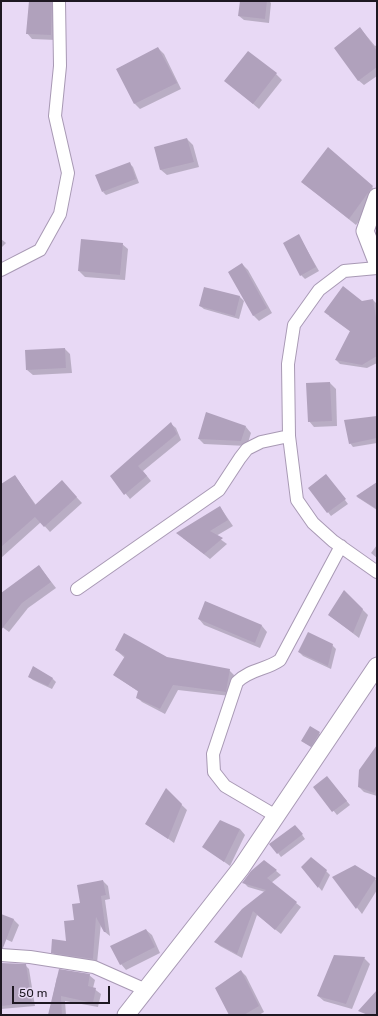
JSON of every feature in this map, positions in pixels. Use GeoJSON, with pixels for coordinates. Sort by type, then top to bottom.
{"type":"FeatureCollection","features":[{"type":"Feature","properties":{"kind":"street"},"geometry":{"type":"LineString","coordinates":[[1,270],[40,250],[60,214],[68,173],[54,116],[60,66],[59,1]]}},
{"type":"Feature","properties":{"kind":"street"},"geometry":{"type":"LineString","coordinates":[[377,197],[365,231],[377,262]]}},
{"type":"Feature","properties":{"kind":"street"},"geometry":{"type":"LineString","coordinates":[[377,268],[344,271],[319,290],[294,325],[288,364],[288,436],[297,500],[313,523],[341,546],[377,572]]}},
{"type":"Feature","properties":{"kind":"street"},"geometry":{"type":"LineString","coordinates":[[77,589],[220,490],[247,449],[261,442],[288,436]]}},
{"type":"Feature","properties":{"kind":"street"},"geometry":{"type":"LineString","coordinates":[[276,816],[225,786],[214,772],[213,754],[237,682],[248,673],[280,660],[341,546]]}},
{"type":"Feature","properties":{"kind":"street"},"geometry":{"type":"LineString","coordinates":[[126,1015],[241,868],[377,666]]}},
{"type":"Feature","properties":{"kind":"street"},"geometry":{"type":"LineString","coordinates":[[1,955],[30,956],[94,967],[146,990]]}},
{"type":"Feature","properties":{"kind":"building"},"geometry":{"type":"Polygon","coordinates":[[[29,1],[52,1],[51,35],[26,34],[29,1]]]}},
{"type":"Feature","properties":{"kind":"building"},"geometry":{"type":"Polygon","coordinates":[[[240,1],[267,1],[265,19],[238,16],[240,1]]]}},
{"type":"Feature","properties":{"kind":"building"},"geometry":{"type":"Polygon","coordinates":[[[360,27],[377,51],[377,67],[358,81],[334,48],[360,27]]]}},
{"type":"Feature","properties":{"kind":"building"},"geometry":{"type":"Polygon","coordinates":[[[158,47],[177,83],[134,104],[116,69],[158,47]]]}},
{"type":"Feature","properties":{"kind":"building"},"geometry":{"type":"Polygon","coordinates":[[[248,51],[277,73],[253,104],[224,81],[248,51]]]}},
{"type":"Feature","properties":{"kind":"building"},"geometry":{"type":"Polygon","coordinates":[[[187,138],[194,162],[160,170],[154,147],[187,138]]]}},
{"type":"Feature","properties":{"kind":"building"},"geometry":{"type":"Polygon","coordinates":[[[328,147],[373,186],[349,219],[301,182],[328,147]]]}},
{"type":"Feature","properties":{"kind":"building"},"geometry":{"type":"Polygon","coordinates":[[[130,162],[136,179],[102,192],[95,175],[130,162]]]}},
{"type":"Feature","properties":{"kind":"building"},"geometry":{"type":"Polygon","coordinates":[[[299,234],[316,267],[300,276],[283,243],[299,234]]]}},
{"type":"Feature","properties":{"kind":"building"},"geometry":{"type":"Polygon","coordinates":[[[81,239],[123,243],[120,275],[78,271],[81,239]]]}},
{"type":"Feature","properties":{"kind":"building"},"geometry":{"type":"Polygon","coordinates":[[[242,263],[267,308],[253,316],[228,272],[242,263]]]}},
{"type":"Feature","properties":{"kind":"building"},"geometry":{"type":"Polygon","coordinates":[[[343,286],[362,301],[373,299],[377,324],[377,356],[362,365],[335,360],[350,331],[324,312],[343,286]]]}},
{"type":"Feature","properties":{"kind":"building"},"geometry":{"type":"Polygon","coordinates":[[[204,287],[240,296],[235,316],[199,306],[204,287]]]}},
{"type":"Feature","properties":{"kind":"building"},"geometry":{"type":"Polygon","coordinates":[[[65,348],[66,368],[26,370],[25,350],[65,348]]]}},
{"type":"Feature","properties":{"kind":"building"},"geometry":{"type":"Polygon","coordinates":[[[330,382],[332,421],[308,422],[306,383],[330,382]]]}},
{"type":"Feature","properties":{"kind":"building"},"geometry":{"type":"Polygon","coordinates":[[[206,412],[246,426],[241,441],[198,439],[206,412]]]}},
{"type":"Feature","properties":{"kind":"building"},"geometry":{"type":"Polygon","coordinates":[[[377,416],[377,438],[349,444],[344,420],[377,416]]]}},
{"type":"Feature","properties":{"kind":"building"},"geometry":{"type":"Polygon","coordinates":[[[171,422],[177,434],[138,466],[147,476],[124,495],[110,476],[171,422]]]}},
{"type":"Feature","properties":{"kind":"building"},"geometry":{"type":"Polygon","coordinates":[[[326,474],[346,499],[327,513],[308,488],[326,474]]]}},
{"type":"Feature","properties":{"kind":"building"},"geometry":{"type":"Polygon","coordinates":[[[15,475],[35,505],[62,480],[77,497],[44,527],[35,517],[1,547],[1,484],[15,475]]]}},
{"type":"Feature","properties":{"kind":"building"},"geometry":{"type":"Polygon","coordinates":[[[377,482],[377,509],[356,496],[377,482]]]}},
{"type":"Feature","properties":{"kind":"building"},"geometry":{"type":"Polygon","coordinates":[[[220,506],[228,520],[210,531],[223,538],[204,554],[176,533],[220,506]]]}},
{"type":"Feature","properties":{"kind":"building"},"geometry":{"type":"Polygon","coordinates":[[[39,565],[51,582],[22,603],[1,630],[1,593],[39,565]]]}},
{"type":"Feature","properties":{"kind":"building"},"geometry":{"type":"Polygon","coordinates":[[[344,590],[363,609],[353,633],[328,615],[344,590]]]}},
{"type":"Feature","properties":{"kind":"building"},"geometry":{"type":"Polygon","coordinates":[[[205,601],[262,625],[255,643],[198,619],[205,601]]]}},
{"type":"Feature","properties":{"kind":"building"},"geometry":{"type":"Polygon","coordinates":[[[308,632],[333,644],[328,666],[298,652],[308,632]]]}},
{"type":"Feature","properties":{"kind":"building"},"geometry":{"type":"Polygon","coordinates":[[[124,633],[167,657],[230,669],[226,692],[173,685],[160,709],[136,698],[138,691],[113,675],[125,656],[115,650],[124,633]]]}},
{"type":"Feature","properties":{"kind":"building"},"geometry":{"type":"Polygon","coordinates":[[[33,666],[53,678],[48,686],[28,677],[33,666]]]}},
{"type":"Feature","properties":{"kind":"building"},"geometry":{"type":"Polygon","coordinates":[[[310,726],[320,732],[311,747],[301,741],[310,726]]]}},
{"type":"Feature","properties":{"kind":"building"},"geometry":{"type":"Polygon","coordinates":[[[377,745],[377,788],[374,793],[358,787],[359,770],[377,745]]]}},
{"type":"Feature","properties":{"kind":"building"},"geometry":{"type":"Polygon","coordinates":[[[327,776],[347,801],[332,812],[313,787],[327,776]]]}},
{"type":"Feature","properties":{"kind":"building"},"geometry":{"type":"Polygon","coordinates":[[[166,788],[182,804],[168,839],[145,824],[166,788]]]}},
{"type":"Feature","properties":{"kind":"building"},"geometry":{"type":"Polygon","coordinates":[[[220,820],[240,829],[224,862],[202,847],[220,820]]]}},
{"type":"Feature","properties":{"kind":"building"},"geometry":{"type":"Polygon","coordinates":[[[295,825],[303,834],[277,854],[269,844],[295,825]]]}},
{"type":"Feature","properties":{"kind":"building"},"geometry":{"type":"Polygon","coordinates":[[[311,857],[327,870],[318,888],[301,867],[311,857]]]}},
{"type":"Feature","properties":{"kind":"building"},"geometry":{"type":"Polygon","coordinates":[[[264,860],[277,870],[267,878],[297,902],[275,930],[253,911],[237,954],[214,942],[242,909],[266,890],[242,883],[251,871],[264,860]]]}},
{"type":"Feature","properties":{"kind":"building"},"geometry":{"type":"Polygon","coordinates":[[[355,865],[376,878],[356,909],[332,877],[355,865]]]}},
{"type":"Feature","properties":{"kind":"building"},"geometry":{"type":"Polygon","coordinates":[[[103,880],[106,895],[101,896],[106,932],[104,932],[96,917],[93,959],[51,953],[52,939],[66,941],[64,921],[74,920],[72,904],[80,903],[77,885],[103,880]]]}},
{"type":"Feature","properties":{"kind":"building"},"geometry":{"type":"Polygon","coordinates":[[[1,914],[14,919],[3,948],[1,948],[1,914]]]}},
{"type":"Feature","properties":{"kind":"building"},"geometry":{"type":"Polygon","coordinates":[[[146,929],[155,947],[120,965],[110,946],[146,929]]]}},
{"type":"Feature","properties":{"kind":"building"},"geometry":{"type":"Polygon","coordinates":[[[334,955],[365,957],[346,1004],[317,996],[334,955]]]}},
{"type":"Feature","properties":{"kind":"building"},"geometry":{"type":"Polygon","coordinates":[[[1,963],[26,964],[32,1003],[1,1006],[1,963]]]}},
{"type":"Feature","properties":{"kind":"building"},"geometry":{"type":"Polygon","coordinates":[[[59,969],[90,974],[88,986],[96,988],[93,1003],[61,996],[62,1015],[48,1015],[59,969]]]}},
{"type":"Feature","properties":{"kind":"building"},"geometry":{"type":"Polygon","coordinates":[[[241,970],[259,1006],[244,1015],[229,1015],[215,988],[241,970]]]}},
{"type":"Feature","properties":{"kind":"building"},"geometry":{"type":"Polygon","coordinates":[[[377,990],[377,1015],[368,1015],[358,1011],[377,990]]]}}]}
